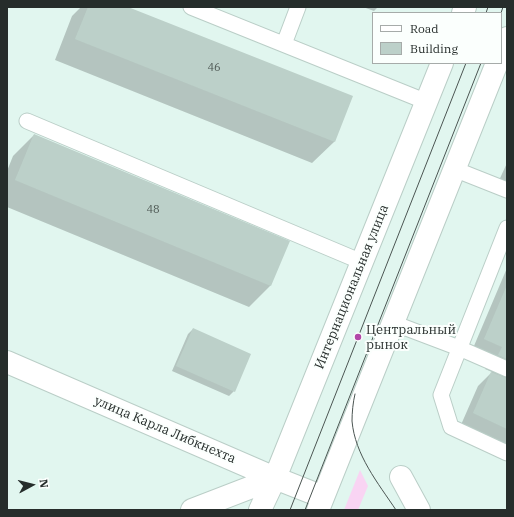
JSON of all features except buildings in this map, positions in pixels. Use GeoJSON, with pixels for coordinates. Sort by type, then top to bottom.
{"type":"FeatureCollection","features":[{"type":"Feature","properties":{"kind":"main road"},"geometry":{"type":"LineString","coordinates":[[502,50],[507,38]]}},
{"type":"Feature","properties":{"kind":"main road","name":"Интернациональная улица"},"geometry":{"type":"LineString","coordinates":[[260,510],[442,64]]}},
{"type":"Feature","properties":{"kind":"main road"},"geometry":{"type":"LineString","coordinates":[[321,504],[497,64]]}},
{"type":"Feature","properties":{"kind":"main road","name":"улица Карла Либкнехта"},"geometry":{"type":"LineString","coordinates":[[7,362],[274,478],[321,504]]}},
{"type":"Feature","properties":{"kind":"main road"},"geometry":{"type":"LineString","coordinates":[[401,477],[419,510]]}},
{"type":"Feature","properties":{"kind":"main road"},"geometry":{"type":"LineString","coordinates":[[192,510],[274,478]]}},
{"type":"Feature","properties":{"kind":"lane"},"geometry":{"type":"LineString","coordinates":[[191,7],[427,102]]}},
{"type":"Feature","properties":{"kind":"lane"},"geometry":{"type":"LineString","coordinates":[[284,44],[298,7]]}},
{"type":"Feature","properties":{"kind":"lane"},"geometry":{"type":"LineString","coordinates":[[26,121],[362,262]]}},
{"type":"Feature","properties":{"kind":"lane"},"geometry":{"type":"LineString","coordinates":[[454,169],[507,190]]}},
{"type":"Feature","properties":{"kind":"lane"},"geometry":{"type":"LineString","coordinates":[[507,228],[441,395],[452,427],[507,453]]}},
{"type":"Feature","properties":{"kind":"lane"},"geometry":{"type":"LineString","coordinates":[[393,323],[460,348],[507,369]]}},
{"type":"Feature","properties":{"kind":"shaded area"},"geometry":{"type":"Polygon","coordinates":[[[360,470],[368,486],[358,510],[344,510],[360,470]]]}},
{"type":"Feature","properties":{"kind":"tram line"},"geometry":{"type":"LineString","coordinates":[[486,12],[488,7]]}},
{"type":"Feature","properties":{"kind":"tram line"},"geometry":{"type":"LineString","coordinates":[[501,12],[503,7]]}},
{"type":"Feature","properties":{"kind":"tram line"},"geometry":{"type":"LineString","coordinates":[[290,510],[466,64]]}},
{"type":"Feature","properties":{"kind":"tram line"},"geometry":{"type":"LineString","coordinates":[[305,510],[481,64]]}},
{"type":"Feature","properties":{"kind":"tram line"},"geometry":{"type":"LineString","coordinates":[[355,394],[352,421],[354,433],[362,457],[396,510]]}},
{"type":"Feature","properties":{"kind":"place","name":"Центральный рынок"},"geometry":{"type":"Point","coordinates":[358,337]}}]}
